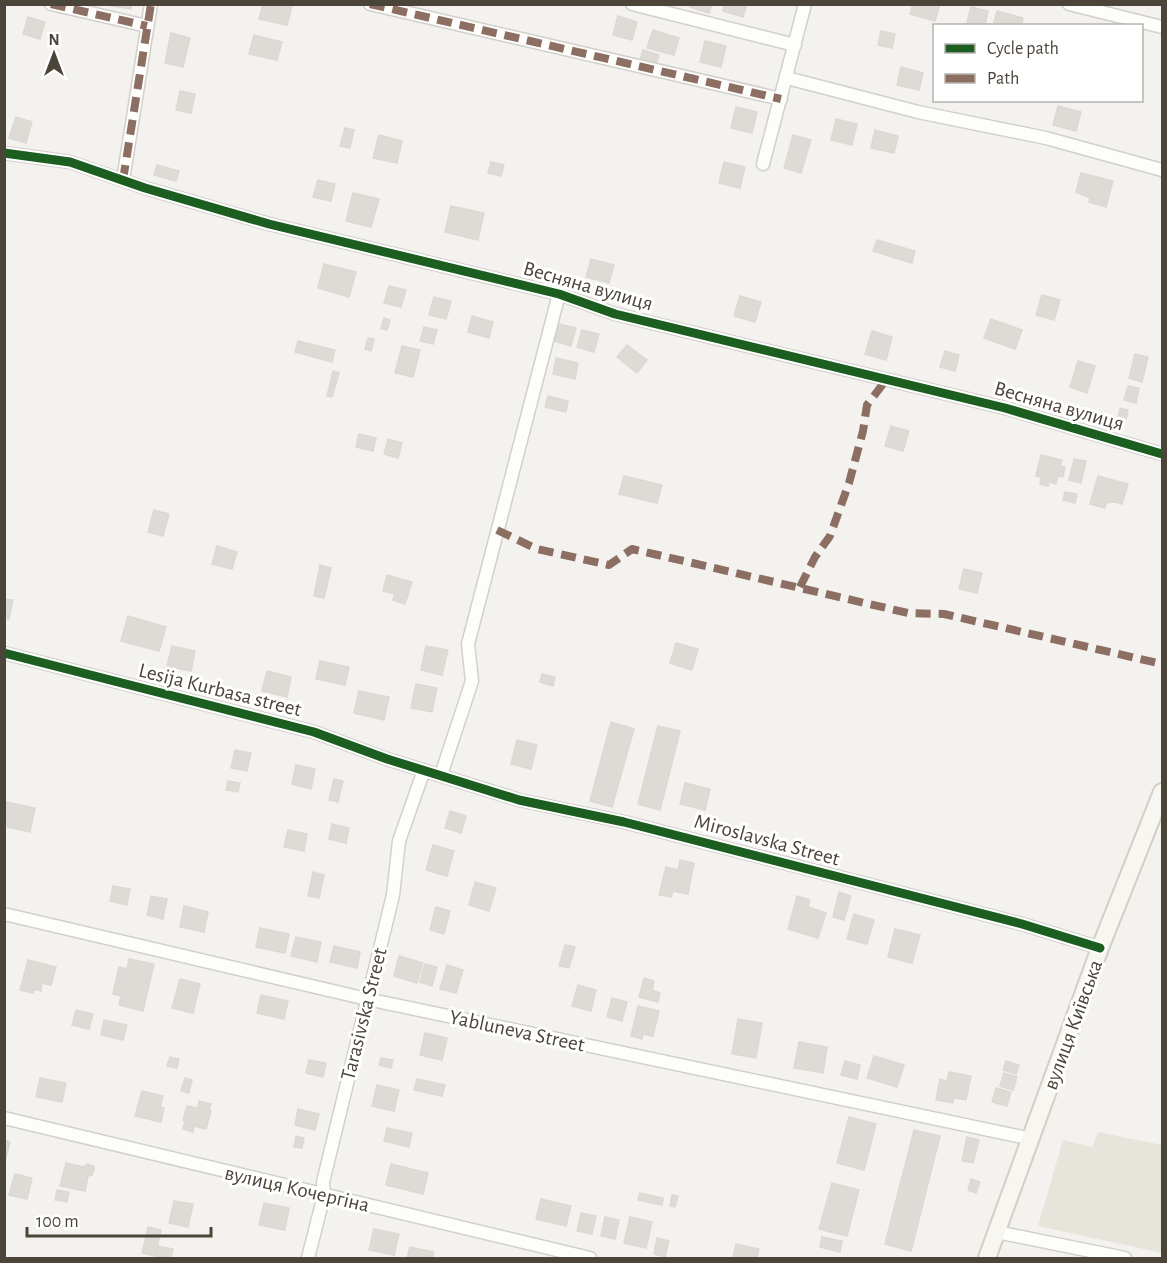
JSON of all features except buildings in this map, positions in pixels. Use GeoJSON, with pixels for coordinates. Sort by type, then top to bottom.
{"type":"FeatureCollection","features":[{"type":"Feature","properties":{"kind":"street"},"geometry":{"type":"LineString","coordinates":[[51,4],[75,7],[147,26]]}},
{"type":"Feature","properties":{"kind":"street"},"geometry":{"type":"LineString","coordinates":[[123,180],[151,4]]}},
{"type":"Feature","properties":{"kind":"street"},"geometry":{"type":"LineString","coordinates":[[370,4],[781,99]]}},
{"type":"Feature","properties":{"kind":"street"},"geometry":{"type":"LineString","coordinates":[[632,4],[795,45]]}},
{"type":"Feature","properties":{"kind":"street"},"geometry":{"type":"LineString","coordinates":[[763,164],[805,4]]}},
{"type":"Feature","properties":{"kind":"street"},"geometry":{"type":"LineString","coordinates":[[1070,4],[1162,27]]}},
{"type":"Feature","properties":{"kind":"street"},"geometry":{"type":"LineString","coordinates":[[787,78],[918,112],[1047,138],[1162,170]]}},
{"type":"Feature","properties":{"kind":"street","name":"Весняна вулиця"},"geometry":{"type":"LineString","coordinates":[[4,153],[70,162],[145,188],[313,236],[559,294],[615,314],[1005,408],[1162,454]]}},
{"type":"Feature","properties":{"kind":"street"},"geometry":{"type":"LineString","coordinates":[[441,775],[472,681],[468,644],[559,294]]}},
{"type":"Feature","properties":{"kind":"street","name":"Lesija Kurbasa street"},"geometry":{"type":"LineString","coordinates":[[4,653],[314,732],[424,770]]}},
{"type":"Feature","properties":{"kind":"street","name":"Miroslavska Street"},"geometry":{"type":"LineString","coordinates":[[424,770],[519,800],[624,822],[1022,924],[1100,948]]}},
{"type":"Feature","properties":{"kind":"street","name":"Tarasivska Street"},"geometry":{"type":"LineString","coordinates":[[308,1258],[324,1195],[323,1182],[393,895],[399,841],[424,770]]}},
{"type":"Feature","properties":{"kind":"street","name":"вулиця Київська"},"geometry":{"type":"LineString","coordinates":[[987,1258],[1100,948],[1162,792]]}},
{"type":"Feature","properties":{"kind":"street","name":"Yabluneva Street"},"geometry":{"type":"LineString","coordinates":[[4,914],[367,999],[1032,1139]]}},
{"type":"Feature","properties":{"kind":"street","name":"вулиця Кочергіна"},"geometry":{"type":"LineString","coordinates":[[4,1118],[590,1258]]}},
{"type":"Feature","properties":{"kind":"street"},"geometry":{"type":"LineString","coordinates":[[997,1232],[1125,1258]]}},
{"type":"Feature","properties":{"kind":"shaded area"},"geometry":{"type":"Polygon","coordinates":[[[1098,1132],[1162,1145],[1162,1253],[1038,1226],[1063,1140],[1092,1147],[1098,1132]]]}},
{"type":"Feature","properties":{"kind":"marked path"},"geometry":{"type":"LineString","coordinates":[[51,4],[147,26]]}},
{"type":"Feature","properties":{"kind":"marked path"},"geometry":{"type":"LineString","coordinates":[[123,180],[151,4]]}},
{"type":"Feature","properties":{"kind":"marked path"},"geometry":{"type":"LineString","coordinates":[[370,4],[781,99]]}},
{"type":"Feature","properties":{"kind":"marked path"},"geometry":{"type":"LineString","coordinates":[[800,587],[815,557],[830,536],[849,483],[863,431],[867,405],[886,380]]}},
{"type":"Feature","properties":{"kind":"marked path"},"geometry":{"type":"LineString","coordinates":[[497,530],[537,549],[609,565],[632,549],[908,613],[944,614],[1162,664]]}},
{"type":"Feature","properties":{"kind":"cycle path"},"geometry":{"type":"LineString","coordinates":[[4,153],[70,162],[145,188],[269,224],[559,294],[615,314],[1005,408],[1162,454]]}},
{"type":"Feature","properties":{"kind":"cycle path"},"geometry":{"type":"LineString","coordinates":[[4,653],[314,732],[387,759],[519,800],[624,822],[1022,924],[1100,948]]}}]}
